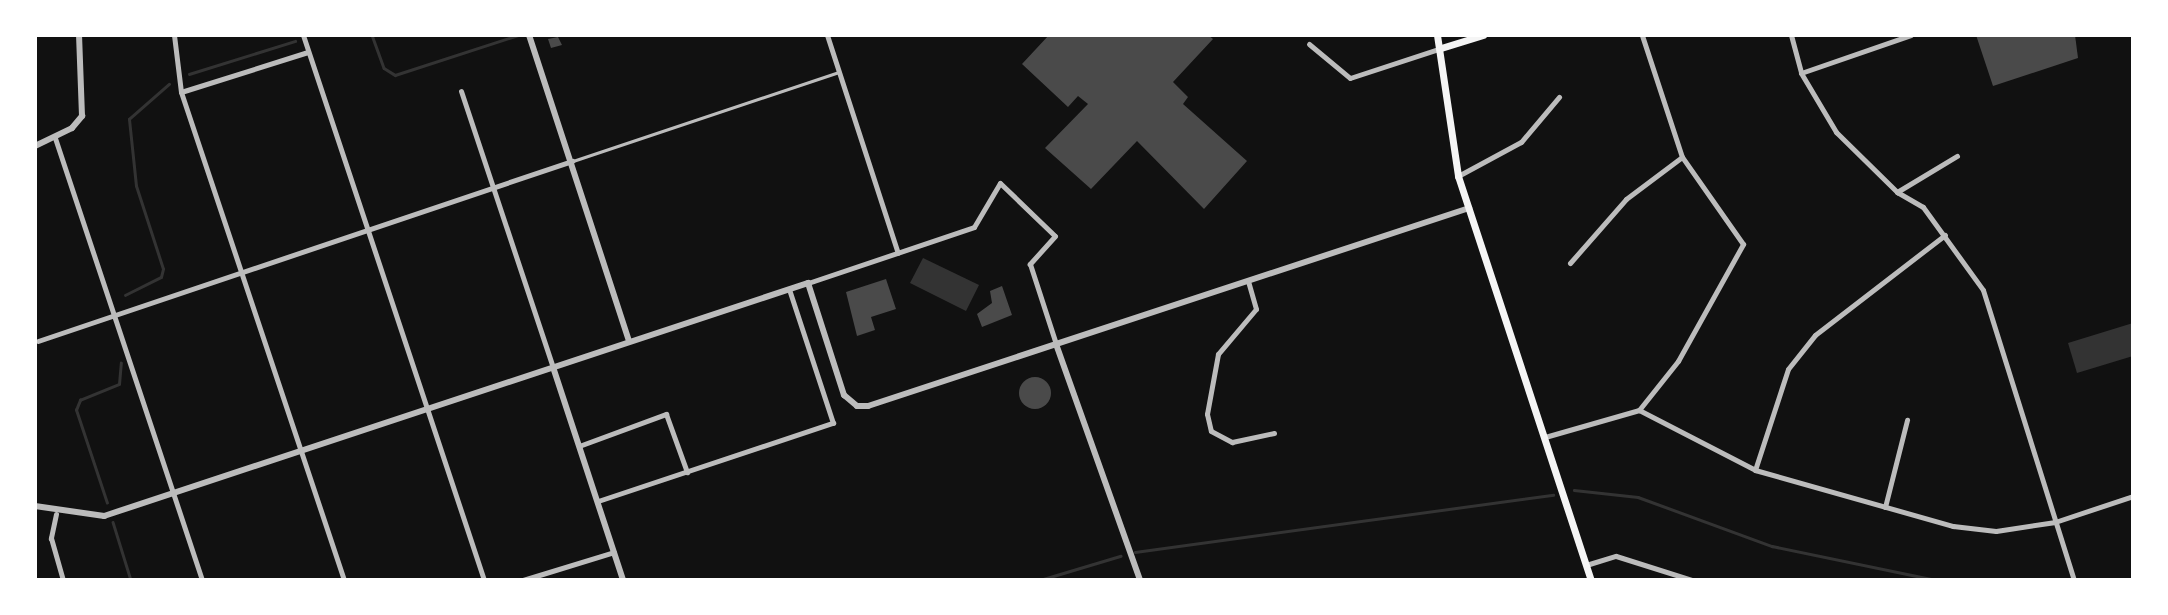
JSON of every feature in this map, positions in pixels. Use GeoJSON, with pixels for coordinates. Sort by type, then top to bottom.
{"type":"FeatureCollection","features":[{"type":"Feature","properties":{"kind":"main road"},"geometry":{"type":"LineString","coordinates":[[1437,35],[1458,176],[1591,580]]}},
{"type":"Feature","properties":{"kind":"main road"},"geometry":{"type":"LineString","coordinates":[[1441,48],[1483,35]]}},
{"type":"Feature","properties":{"kind":"street"},"geometry":{"type":"LineString","coordinates":[[35,146],[55,138],[82,116],[79,35]]}},
{"type":"Feature","properties":{"kind":"street"},"geometry":{"type":"LineString","coordinates":[[174,35],[181,92],[344,580]]}},
{"type":"Feature","properties":{"kind":"street"},"geometry":{"type":"LineString","coordinates":[[303,35],[366,228],[430,409],[484,580]]}},
{"type":"Feature","properties":{"kind":"street"},"geometry":{"type":"LineString","coordinates":[[529,35],[629,341]]}},
{"type":"Feature","properties":{"kind":"street"},"geometry":{"type":"LineString","coordinates":[[827,35],[898,253]]}},
{"type":"Feature","properties":{"kind":"street"},"geometry":{"type":"LineString","coordinates":[[1545,437],[1639,410],[1678,361],[1743,244],[1682,157],[1642,35]]}},
{"type":"Feature","properties":{"kind":"street"},"geometry":{"type":"LineString","coordinates":[[1791,35],[1801,73],[1836,132],[1897,191],[1923,207],[1983,290],[2006,348],[2074,580]]}},
{"type":"Feature","properties":{"kind":"street"},"geometry":{"type":"LineString","coordinates":[[1801,73],[1911,35]]}},
{"type":"Feature","properties":{"kind":"street"},"geometry":{"type":"LineString","coordinates":[[1309,44],[1350,78],[1441,48]]}},
{"type":"Feature","properties":{"kind":"street"},"geometry":{"type":"LineString","coordinates":[[181,92],[308,52]]}},
{"type":"Feature","properties":{"kind":"street"},"geometry":{"type":"LineString","coordinates":[[461,91],[623,580]]}},
{"type":"Feature","properties":{"kind":"street"},"geometry":{"type":"LineString","coordinates":[[1458,176],[1521,142],[1559,97]]}},
{"type":"Feature","properties":{"kind":"street"},"geometry":{"type":"LineString","coordinates":[[55,138],[202,580]]}},
{"type":"Feature","properties":{"kind":"street"},"geometry":{"type":"LineString","coordinates":[[1897,191],[1957,156]]}},
{"type":"Feature","properties":{"kind":"street"},"geometry":{"type":"LineString","coordinates":[[1570,264],[1626,199],[1682,157]]}},
{"type":"Feature","properties":{"kind":"street"},"geometry":{"type":"LineString","coordinates":[[38,341],[366,228],[572,161]]}},
{"type":"Feature","properties":{"kind":"street"},"geometry":{"type":"LineString","coordinates":[[35,506],[56,514],[104,516],[898,253],[974,227],[1000,183],[1055,236],[1030,264],[1140,580]]}},
{"type":"Feature","properties":{"kind":"street"},"geometry":{"type":"LineString","coordinates":[[808,283],[844,395],[857,407],[1469,208]]}},
{"type":"Feature","properties":{"kind":"street"},"geometry":{"type":"LineString","coordinates":[[1755,470],[1788,369],[1809,344],[1945,235]]}},
{"type":"Feature","properties":{"kind":"street"},"geometry":{"type":"LineString","coordinates":[[1248,281],[1256,309],[1217,354],[1207,414],[1211,431],[1232,442],[1274,433]]}},
{"type":"Feature","properties":{"kind":"street"},"geometry":{"type":"LineString","coordinates":[[598,502],[833,423],[789,289]]}},
{"type":"Feature","properties":{"kind":"street"},"geometry":{"type":"LineString","coordinates":[[1639,410],[1755,470],[1885,507],[1996,531],[2055,522],[2133,496]]}},
{"type":"Feature","properties":{"kind":"street"},"geometry":{"type":"LineString","coordinates":[[579,446],[666,414],[687,472]]}},
{"type":"Feature","properties":{"kind":"street"},"geometry":{"type":"LineString","coordinates":[[1885,507],[1907,420]]}},
{"type":"Feature","properties":{"kind":"street"},"geometry":{"type":"LineString","coordinates":[[56,514],[51,538],[63,580]]}},
{"type":"Feature","properties":{"kind":"street"},"geometry":{"type":"LineString","coordinates":[[523,580],[614,552]]}},
{"type":"Feature","properties":{"kind":"street"},"geometry":{"type":"LineString","coordinates":[[1587,565],[1616,556],[1692,580]]}},
{"type":"Feature","properties":{"kind":"lane"},"geometry":{"type":"LineString","coordinates":[[572,161],[839,72]]}},
{"type":"Feature","properties":{"kind":"shaded area"},"geometry":{"type":"Polygon","coordinates":[[[923,258],[979,285],[966,311],[910,283],[923,258]]]}},
{"type":"Feature","properties":{"kind":"shaded area"},"geometry":{"type":"Polygon","coordinates":[[[2133,323],[2133,356],[2077,373],[2068,343],[2133,323]]]}},
{"type":"Feature","properties":{"kind":"building"},"geometry":{"type":"Polygon","coordinates":[[[1049,35],[1208,35],[1213,39],[1173,82],[1188,97],[1183,104],[1247,161],[1204,209],[1137,141],[1091,189],[1045,148],[1088,104],[1078,96],[1068,107],[1022,64],[1049,35]]]}},
{"type":"Feature","properties":{"kind":"building"},"geometry":{"type":"Polygon","coordinates":[[[1976,35],[2075,35],[2078,58],[1993,86],[1976,35]]]}},
{"type":"Feature","properties":{"kind":"building"},"geometry":{"type":"Polygon","coordinates":[[[558,37],[562,45],[551,48],[548,39],[558,37]]]}},
{"type":"Feature","properties":{"kind":"building"},"geometry":{"type":"Polygon","coordinates":[[[886,279],[896,309],[871,317],[875,330],[857,336],[846,292],[886,279]]]}},
{"type":"Feature","properties":{"kind":"building"},"geometry":{"type":"Polygon","coordinates":[[[1002,286],[1012,315],[982,327],[977,314],[992,303],[990,291],[1002,286]]]}},
{"type":"Feature","properties":{"kind":"building"},"geometry":{"type":"Polygon","coordinates":[[[1035,377],[1046,382],[1051,393],[1046,404],[1035,409],[1024,404],[1019,393],[1024,382],[1035,377]]]}},
{"type":"Feature","properties":{"kind":"waterway"},"geometry":{"type":"LineString","coordinates":[[372,35],[384,68],[395,75],[518,35]]}},
{"type":"Feature","properties":{"kind":"waterway"},"geometry":{"type":"LineString","coordinates":[[189,74],[295,41]]}},
{"type":"Feature","properties":{"kind":"waterway"},"geometry":{"type":"LineString","coordinates":[[125,295],[161,277],[163,269],[136,186],[129,119],[169,84]]}},
{"type":"Feature","properties":{"kind":"waterway"},"geometry":{"type":"LineString","coordinates":[[107,503],[76,410],[80,400],[119,384],[121,363]]}},
{"type":"Feature","properties":{"kind":"waterway"},"geometry":{"type":"LineString","coordinates":[[1574,490],[1638,497],[1772,546],[1936,580]]}},
{"type":"Feature","properties":{"kind":"waterway"},"geometry":{"type":"LineString","coordinates":[[1135,552],[1553,495]]}},
{"type":"Feature","properties":{"kind":"waterway"},"geometry":{"type":"LineString","coordinates":[[113,522],[131,580]]}},
{"type":"Feature","properties":{"kind":"waterway"},"geometry":{"type":"LineString","coordinates":[[1040,580],[1120,556]]}}]}
